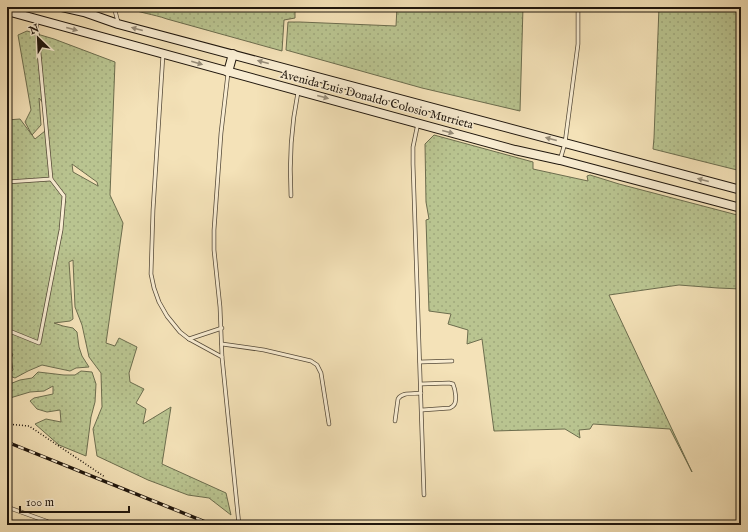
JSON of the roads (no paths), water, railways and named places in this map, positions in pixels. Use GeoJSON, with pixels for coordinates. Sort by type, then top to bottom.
{"type":"FeatureCollection","features":[{"type":"Feature","properties":{"kind":"main road","name":"Avenida Luis Donaldo Colosio Murrieta"},"geometry":{"type":"LineString","coordinates":[[62,7],[86,10],[118,24],[741,190]]}},
{"type":"Feature","properties":{"kind":"main road","name":"Avenida Luis Donaldo Colosio Murrieta"},"geometry":{"type":"LineString","coordinates":[[7,11],[515,150],[560,160],[741,208]]}},
{"type":"Feature","properties":{"kind":"main road"},"geometry":{"type":"LineString","coordinates":[[228,72],[233,54]]}},
{"type":"Feature","properties":{"kind":"lane"},"geometry":{"type":"LineString","coordinates":[[114,7],[118,24]]}},
{"type":"Feature","properties":{"kind":"lane"},"geometry":{"type":"LineString","coordinates":[[560,160],[565,143],[578,44],[578,7]]}},
{"type":"Feature","properties":{"kind":"lane"},"geometry":{"type":"LineString","coordinates":[[7,330],[39,343],[61,230],[64,196],[51,178],[36,19]]}},
{"type":"Feature","properties":{"kind":"lane"},"geometry":{"type":"LineString","coordinates":[[164,54],[153,210],[151,274],[154,288],[160,302],[167,316],[180,332],[189,339],[222,357]]}},
{"type":"Feature","properties":{"kind":"lane"},"geometry":{"type":"LineString","coordinates":[[228,72],[220,141],[214,250],[222,328],[222,357],[239,525]]}},
{"type":"Feature","properties":{"kind":"lane"},"geometry":{"type":"LineString","coordinates":[[291,196],[290,146],[299,90]]}},
{"type":"Feature","properties":{"kind":"lane"},"geometry":{"type":"LineString","coordinates":[[418,123],[413,147],[413,164],[424,495]]}},
{"type":"Feature","properties":{"kind":"lane"},"geometry":{"type":"LineString","coordinates":[[7,182],[51,178]]}},
{"type":"Feature","properties":{"kind":"lane"},"geometry":{"type":"LineString","coordinates":[[189,339],[222,328]]}},
{"type":"Feature","properties":{"kind":"lane"},"geometry":{"type":"LineString","coordinates":[[222,344],[264,350],[311,361],[317,365],[321,373],[329,424]]}},
{"type":"Feature","properties":{"kind":"lane"},"geometry":{"type":"LineString","coordinates":[[420,362],[452,361]]}},
{"type":"Feature","properties":{"kind":"lane"},"geometry":{"type":"LineString","coordinates":[[421,384],[453,384],[455,388],[456,402],[454,406],[450,408],[422,410]]}},
{"type":"Feature","properties":{"kind":"lane"},"geometry":{"type":"LineString","coordinates":[[396,421],[398,399],[400,396],[403,394],[421,393]]}},
{"type":"Feature","properties":{"kind":"lane"},"geometry":{"type":"LineString","coordinates":[[7,507],[54,525]]}},
{"type":"Feature","properties":{"kind":"railway"},"geometry":{"type":"LineString","coordinates":[[7,442],[213,525]]}}]}
